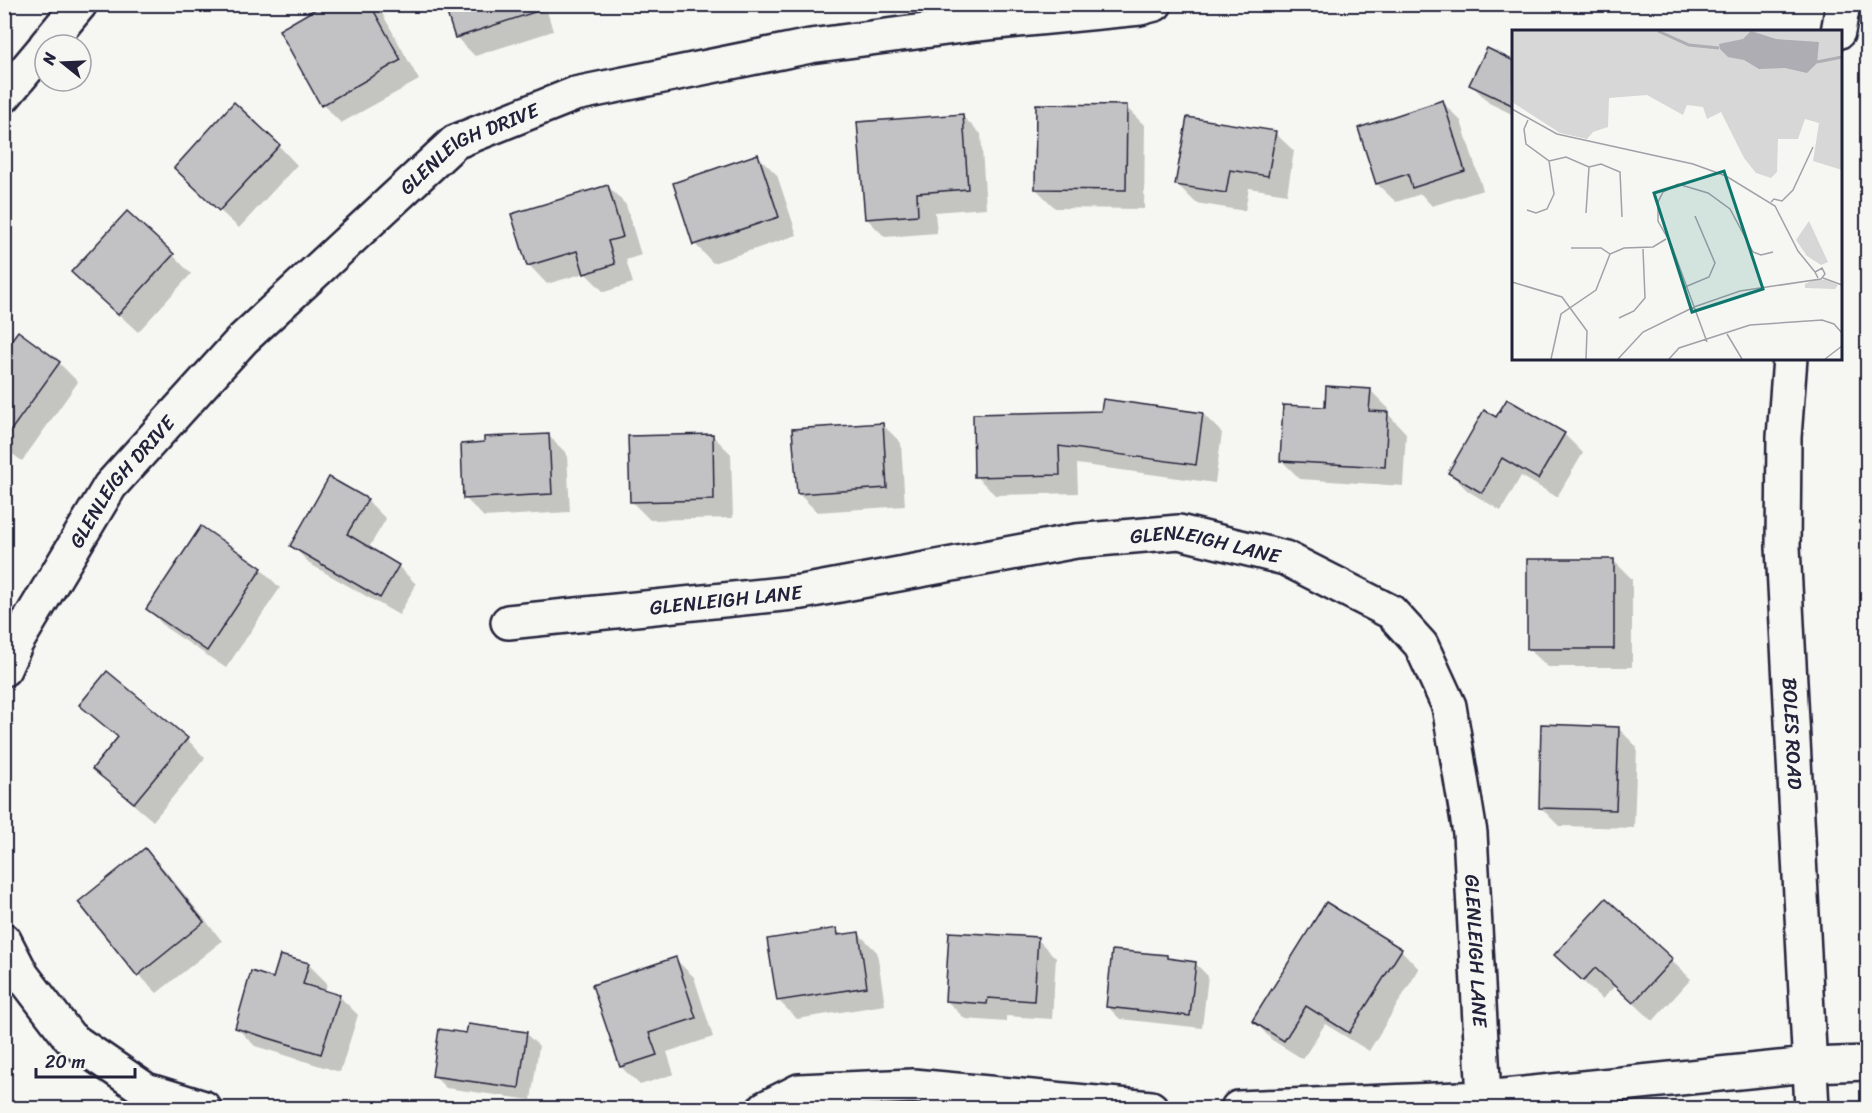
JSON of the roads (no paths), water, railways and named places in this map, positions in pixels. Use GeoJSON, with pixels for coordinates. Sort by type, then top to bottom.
{"type":"FeatureCollection","features":[{"type":"Feature","properties":{"kind":"street"},"geometry":{"type":"LineString","coordinates":[[57,33],[80,4]]}},
{"type":"Feature","properties":{"kind":"street","name":"GLENLEIGH DRIVE"},"geometry":{"type":"LineString","coordinates":[[4,669],[16,643],[110,486],[243,339],[455,142],[575,94],[810,46],[977,24],[1140,8],[1155,4]]}},
{"type":"Feature","properties":{"kind":"street"},"geometry":{"type":"LineString","coordinates":[[1838,30],[1843,4]]}},
{"type":"Feature","properties":{"kind":"street"},"geometry":{"type":"LineString","coordinates":[[4,96],[33,61]]}},
{"type":"Feature","properties":{"kind":"street","name":"BOLES ROAD"},"geometry":{"type":"LineString","coordinates":[[1790,360],[1784,437],[1783,547],[1812,1108]]}},
{"type":"Feature","properties":{"kind":"street","name":"GLENLEIGH LANE"},"geometry":{"type":"LineString","coordinates":[[508,622],[802,592],[1076,541],[1179,532],[1285,558],[1391,612],[1421,645],[1449,706],[1470,833],[1484,1098]]}},
{"type":"Feature","properties":{"kind":"street"},"geometry":{"type":"LineString","coordinates":[[4,940],[22,975],[70,1038],[146,1090],[204,1108]]}},
{"type":"Feature","properties":{"kind":"street"},"geometry":{"type":"LineString","coordinates":[[1238,1108],[1484,1098],[1808,1065],[1868,1063]]}},
{"type":"Feature","properties":{"kind":"street"},"geometry":{"type":"LineString","coordinates":[[765,1108],[799,1091],[913,1086],[1151,1108]]}}]}
